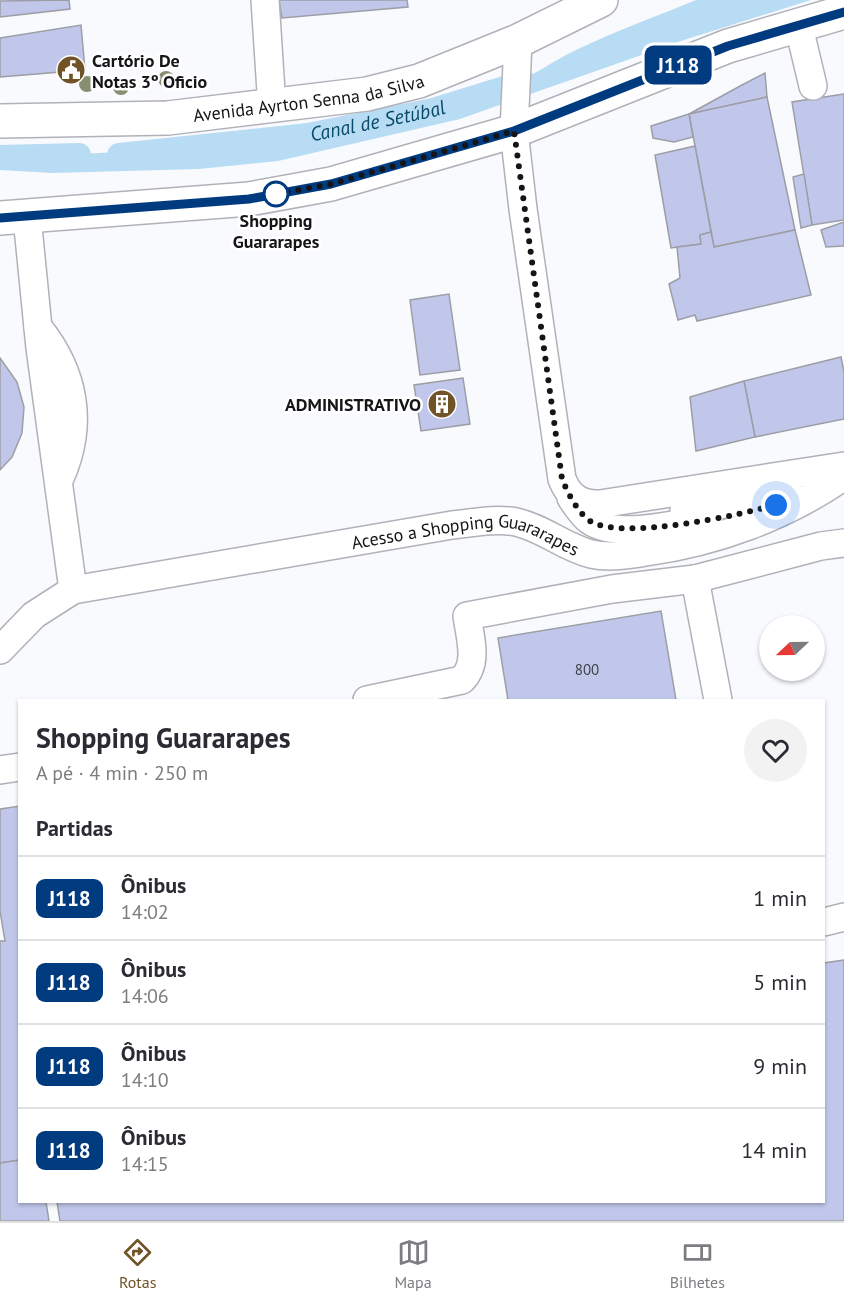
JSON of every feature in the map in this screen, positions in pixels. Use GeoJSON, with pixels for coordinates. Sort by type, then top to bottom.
{"type":"FeatureCollection","features":[{"type":"Feature","properties":{"kind":"main road","name":"Avenida Ayrton Senna da Silva"},"geometry":{"type":"LineString","coordinates":[[0,121],[168,118],[367,94],[517,52],[602,0]]}},
{"type":"Feature","properties":{"kind":"main road"},"geometry":{"type":"LineString","coordinates":[[13,217],[249,199],[331,184],[514,131],[717,51],[798,23],[844,12]]}},
{"type":"Feature","properties":{"kind":"lane"},"geometry":{"type":"LineString","coordinates":[[264,0],[272,107]]}},
{"type":"Feature","properties":{"kind":"lane"},"geometry":{"type":"LineString","coordinates":[[798,23],[813,86]]}},
{"type":"Feature","properties":{"kind":"lane"},"geometry":{"type":"LineString","coordinates":[[517,52],[514,131],[562,479],[589,520],[608,528],[633,529],[759,510],[810,497]]}},
{"type":"Feature","properties":{"kind":"lane"},"geometry":{"type":"LineString","coordinates":[[13,217],[38,326],[73,590]]}},
{"type":"Feature","properties":{"kind":"lane"},"geometry":{"type":"LineString","coordinates":[[576,498],[844,466]]}},
{"type":"Feature","properties":{"kind":"lane","name":"Acesso a Shopping Guararapes"},"geometry":{"type":"LineString","coordinates":[[0,651],[34,615],[73,590],[452,525],[492,522],[515,522],[593,554],[624,555],[678,547],[744,528],[810,497],[844,476]]}},
{"type":"Feature","properties":{"kind":"lane"},"geometry":{"type":"LineString","coordinates":[[372,699],[462,680],[470,672],[473,661],[467,616],[612,590],[695,579],[821,546],[844,543]]}},
{"type":"Feature","properties":{"kind":"lane"},"geometry":{"type":"LineString","coordinates":[[695,579],[718,699]]}},
{"type":"Feature","properties":{"kind":"lane"},"geometry":{"type":"LineString","coordinates":[[0,770],[18,767]]}},
{"type":"Feature","properties":{"kind":"lane"},"geometry":{"type":"LineString","coordinates":[[825,922],[844,917]]}},
{"type":"Feature","properties":{"kind":"water"},"geometry":{"type":"Polygon","coordinates":[[[696,0],[811,0],[684,40],[460,119],[278,161],[199,169],[52,173],[0,170],[0,157],[124,152],[250,142],[312,135],[435,110],[505,89],[578,49],[696,0]]]}},
{"type":"Feature","properties":{"kind":"building"},"geometry":{"type":"Polygon","coordinates":[[[69,0],[70,9],[0,17],[0,1],[69,0]]]}},
{"type":"Feature","properties":{"kind":"building"},"geometry":{"type":"Polygon","coordinates":[[[279,0],[407,0],[408,7],[282,18],[279,0]]]}},
{"type":"Feature","properties":{"kind":"building"},"geometry":{"type":"Polygon","coordinates":[[[81,25],[85,70],[0,77],[0,38],[81,25]]]}},
{"type":"Feature","properties":{"kind":"building"},"geometry":{"type":"Polygon","coordinates":[[[765,73],[767,97],[689,114],[742,85],[765,73]]]}},
{"type":"Feature","properties":{"kind":"building"},"geometry":{"type":"Polygon","coordinates":[[[844,94],[844,220],[812,225],[792,102],[844,94]]]}},
{"type":"Feature","properties":{"kind":"building"},"geometry":{"type":"Polygon","coordinates":[[[767,97],[795,230],[714,247],[689,114],[767,97]]]}},
{"type":"Feature","properties":{"kind":"building"},"geometry":{"type":"Polygon","coordinates":[[[689,114],[693,137],[674,142],[653,138],[651,126],[689,114]]]}},
{"type":"Feature","properties":{"kind":"building"},"geometry":{"type":"Polygon","coordinates":[[[695,146],[711,232],[700,235],[701,244],[671,248],[655,155],[695,146]]]}},
{"type":"Feature","properties":{"kind":"building"},"geometry":{"type":"Polygon","coordinates":[[[804,174],[812,225],[801,228],[793,177],[804,174]]]}},
{"type":"Feature","properties":{"kind":"building"},"geometry":{"type":"Polygon","coordinates":[[[844,222],[844,246],[826,247],[821,230],[844,222]]]}},
{"type":"Feature","properties":{"kind":"building"},"geometry":{"type":"Polygon","coordinates":[[[795,230],[811,295],[697,321],[695,315],[678,320],[669,284],[680,278],[677,247],[701,244],[700,235],[711,232],[714,247],[795,230]]]}},
{"type":"Feature","properties":{"kind":"building"},"geometry":{"type":"Polygon","coordinates":[[[449,294],[460,370],[420,375],[410,300],[449,294]]]}},
{"type":"Feature","properties":{"kind":"building"},"geometry":{"type":"Polygon","coordinates":[[[841,357],[844,372],[844,419],[755,437],[744,381],[841,357]]]}},
{"type":"Feature","properties":{"kind":"building"},"geometry":{"type":"Polygon","coordinates":[[[0,358],[17,382],[24,407],[22,433],[12,457],[0,470],[0,358]]]}},
{"type":"Feature","properties":{"kind":"building","name":"ADMINISTRATIVO"},"geometry":{"type":"Polygon","coordinates":[[[463,378],[470,424],[421,431],[414,385],[463,378]]]}},
{"type":"Feature","properties":{"kind":"building"},"geometry":{"type":"Polygon","coordinates":[[[744,381],[755,437],[696,451],[690,397],[744,381]]]}},
{"type":"Feature","properties":{"kind":"building"},"geometry":{"type":"Polygon","coordinates":[[[661,611],[676,699],[508,699],[498,638],[661,611]]]}},
{"type":"Feature","properties":{"kind":"building"},"geometry":{"type":"Polygon","coordinates":[[[18,806],[18,1160],[0,1163],[0,941],[5,941],[0,911],[0,809],[18,806]]]}},
{"type":"Feature","properties":{"kind":"building"},"geometry":{"type":"Polygon","coordinates":[[[844,960],[844,1221],[60,1221],[57,1203],[825,1203],[825,963],[844,960]]]}},
{"type":"Feature","properties":{"kind":"building"},"geometry":{"type":"Polygon","coordinates":[[[18,1160],[18,1203],[46,1203],[49,1221],[0,1221],[0,1163],[18,1160]]]}},
{"type":"Feature","properties":{"kind":"waterway","name":"Canal de Setúbal"},"geometry":{"type":"LineString","coordinates":[[119,155],[308,135],[433,110],[524,82]]}},
{"type":"Feature","properties":{"kind":"waterway","name":"Canal de Setúbal"},"geometry":{"type":"LineString","coordinates":[[0,157],[79,155]]}},
{"type":"Feature","properties":{"kind":"bus line","name":"J118"},"geometry":{"type":"LineString","coordinates":[[0,218],[249,199],[331,184],[514,131],[728,46],[798,23],[844,12]]}},
{"type":"Feature","properties":{"kind":"place","name":"Cartório De Notas 3º Oficio"},"geometry":{"type":"Point","coordinates":[71,70]}},
{"type":"Feature","properties":{"kind":"place","name":"Shopping Guararapes"},"geometry":{"type":"Point","coordinates":[276,194]}},
{"type":"Feature","properties":{"kind":"place","name":"ADMINISTRATIVO"},"geometry":{"type":"Point","coordinates":[442,404]}},
{"type":"Feature","properties":{"kind":"route"},"geometry":{"type":"LineString","coordinates":[[276,194],[266,196],[331,184],[514,131],[562,479],[577,506],[589,520],[603,526],[633,529],[677,524],[776,505]]}}]}
